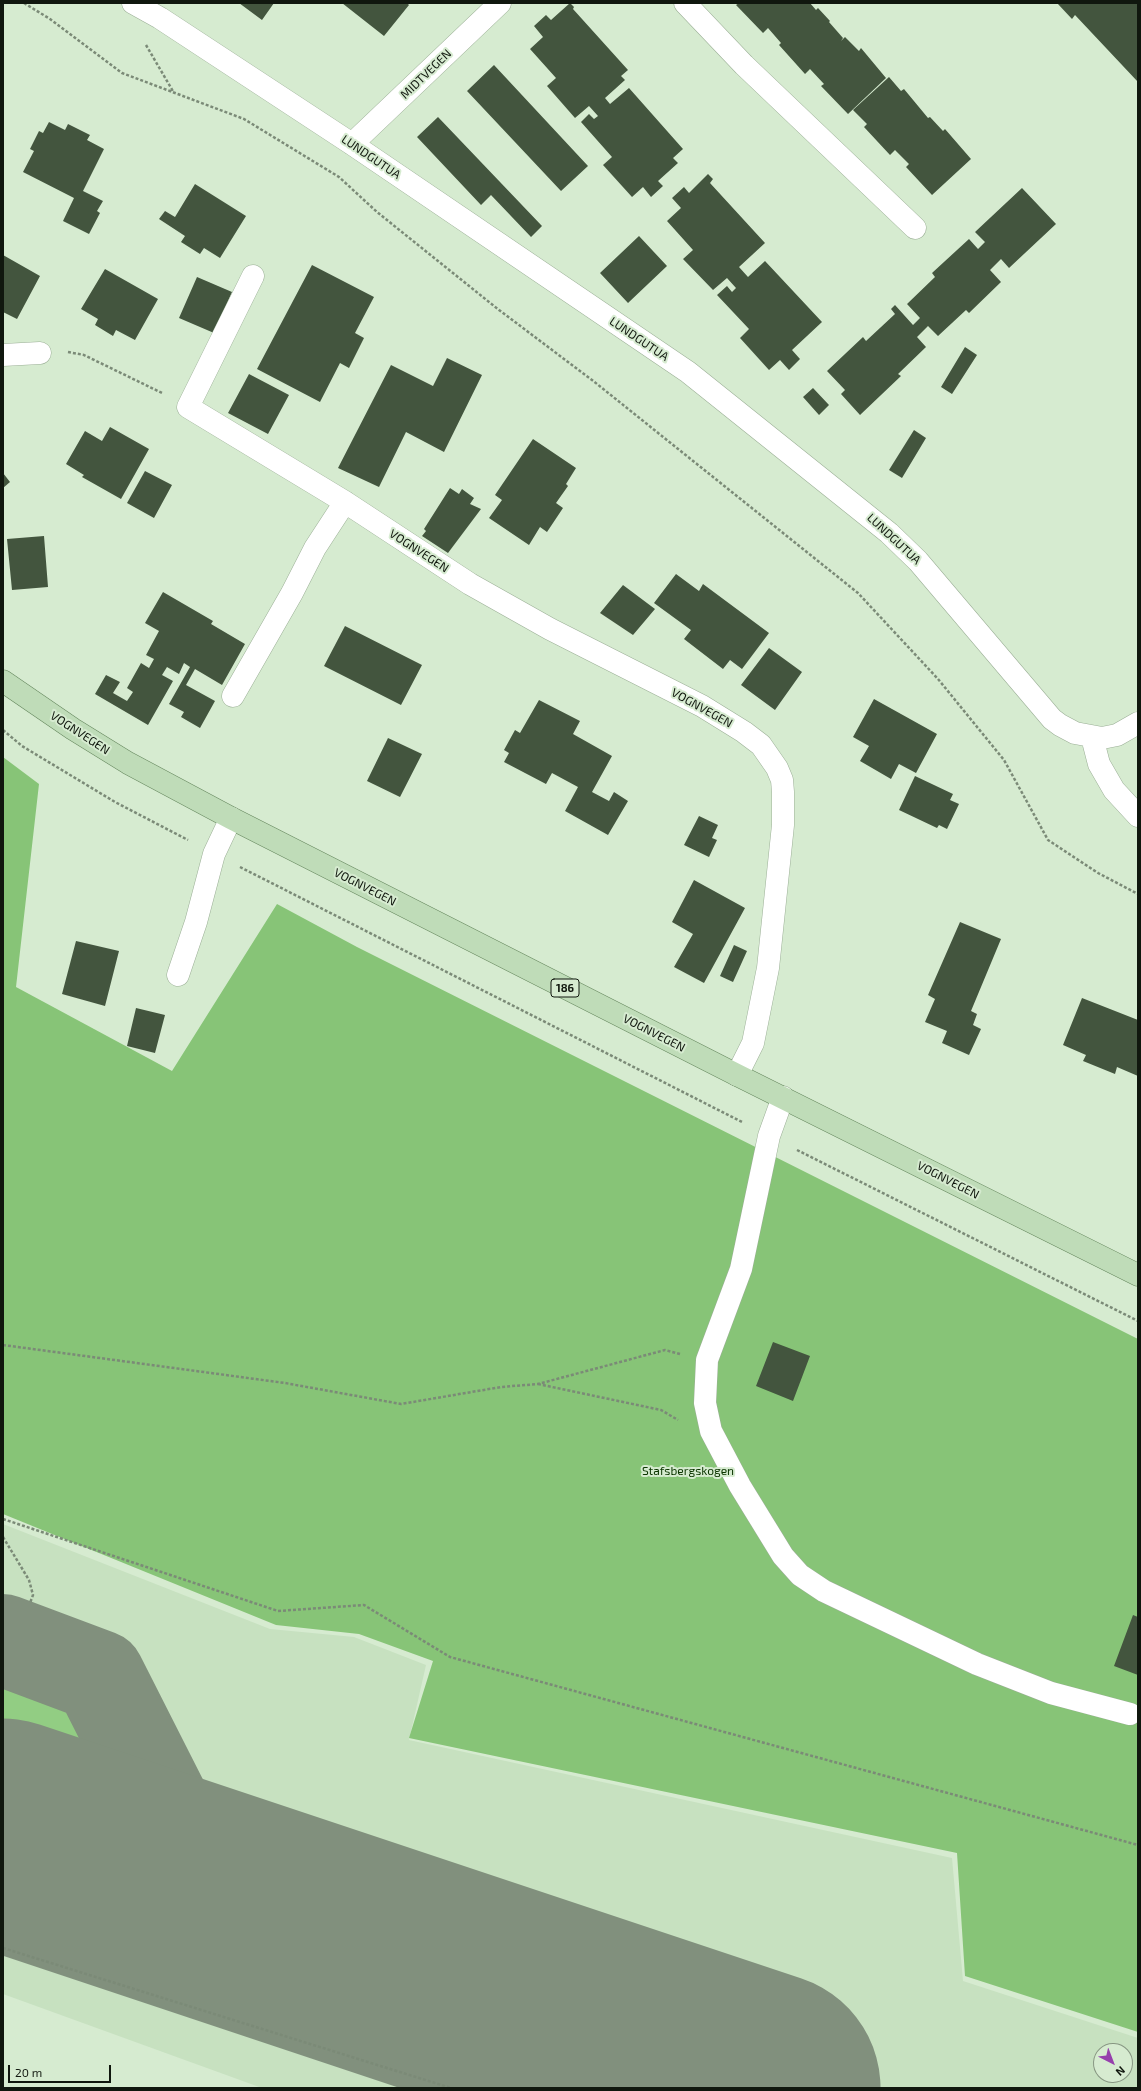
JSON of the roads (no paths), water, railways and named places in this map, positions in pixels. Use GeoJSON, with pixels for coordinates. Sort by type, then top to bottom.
{"type":"FeatureCollection","features":[{"type":"Feature","properties":{"kind":"main road","name":"VOGNVEGEN"},"geometry":{"type":"LineString","coordinates":[[3,681],[72,729],[128,763],[231,818],[737,1075],[1138,1275]]}},
{"type":"Feature","properties":{"kind":"street","name":"LUNDGUTUA"},"geometry":{"type":"LineString","coordinates":[[133,3],[160,18],[352,144],[688,372],[859,507],[918,561],[1052,719],[1075,733],[1092,737],[1116,735],[1138,723]]}},
{"type":"Feature","properties":{"kind":"street","name":"MIDTVEGEN"},"geometry":{"type":"LineString","coordinates":[[352,144],[500,3]]}},
{"type":"Feature","properties":{"kind":"street"},"geometry":{"type":"LineString","coordinates":[[685,3],[744,65],[915,228]]}},
{"type":"Feature","properties":{"kind":"street","name":"VOGNVEGEN"},"geometry":{"type":"LineString","coordinates":[[253,276],[188,407],[345,502],[470,584],[550,629],[702,706],[744,732],[761,745],[771,757],[782,780],[783,825],[770,952],[753,1043],[737,1075]]}},
{"type":"Feature","properties":{"kind":"street"},"geometry":{"type":"LineString","coordinates":[[3,355],[40,353]]}},
{"type":"Feature","properties":{"kind":"street"},"geometry":{"type":"LineString","coordinates":[[233,696],[292,593],[315,548],[345,502]]}},
{"type":"Feature","properties":{"kind":"street"},"geometry":{"type":"LineString","coordinates":[[1092,737],[1099,764],[1114,790],[1138,816]]}},
{"type":"Feature","properties":{"kind":"street"},"geometry":{"type":"LineString","coordinates":[[178,975],[196,922],[214,854],[231,818]]}},
{"type":"Feature","properties":{"kind":"street"},"geometry":{"type":"LineString","coordinates":[[783,1097],[769,1136],[741,1269],[707,1360],[705,1403],[710,1432],[740,1486],[783,1556],[800,1575],[818,1587],[977,1664],[1051,1693],[1130,1714]]}},
{"type":"Feature","properties":{"kind":"park label","name":"Stafsbergskogen"},"geometry":{"type":"Point","coordinates":[688,1471]}}]}
